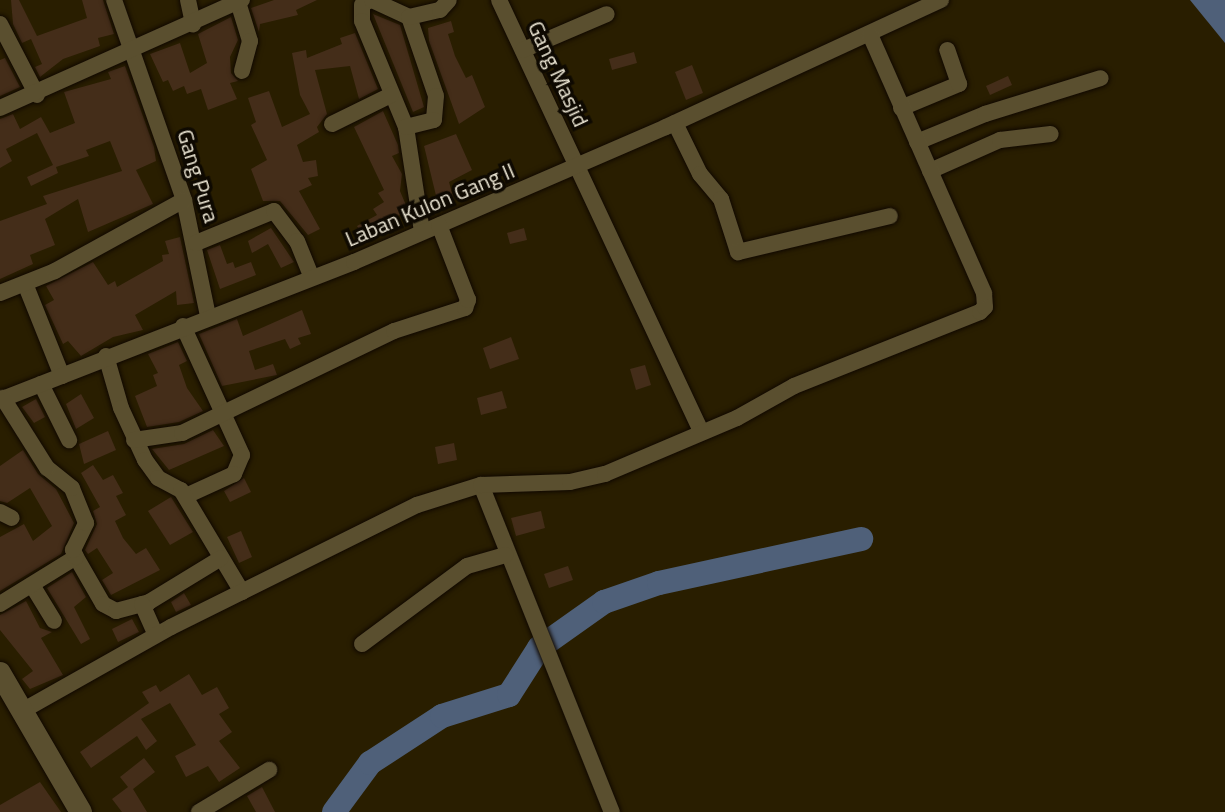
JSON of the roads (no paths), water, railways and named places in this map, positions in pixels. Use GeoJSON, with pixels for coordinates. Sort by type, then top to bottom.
{"type":"FeatureCollection","features":[{"type":"Feature","properties":{"kind":"main road"},"geometry":{"type":"LineString","coordinates":[[1,677],[81,812]]}},
{"type":"Feature","properties":{"kind":"street","name":"Gang Pura"},"geometry":{"type":"LineString","coordinates":[[114,0],[135,51],[184,200],[196,243],[208,316]]}},
{"type":"Feature","properties":{"kind":"street"},"geometry":{"type":"LineString","coordinates":[[188,0],[193,24]]}},
{"type":"Feature","properties":{"kind":"street"},"geometry":{"type":"LineString","coordinates":[[422,231],[406,127],[362,21],[362,5],[371,0],[409,17],[440,10],[449,0]]}},
{"type":"Feature","properties":{"kind":"street"},"geometry":{"type":"LineString","coordinates":[[0,108],[37,95],[240,1],[250,41],[242,71]]}},
{"type":"Feature","properties":{"kind":"street","name":"Gang Masjid"},"geometry":{"type":"LineString","coordinates":[[504,2],[523,50],[701,432]]}},
{"type":"Feature","properties":{"kind":"street","name":"Laban Kulon Gang II"},"geometry":{"type":"LineString","coordinates":[[2,399],[439,225],[578,166],[870,35],[932,2]]}},
{"type":"Feature","properties":{"kind":"street"},"geometry":{"type":"LineString","coordinates":[[523,50],[607,14]]}},
{"type":"Feature","properties":{"kind":"street"},"geometry":{"type":"LineString","coordinates":[[406,127],[434,120],[437,114],[436,96],[409,17]]}},
{"type":"Feature","properties":{"kind":"street"},"geometry":{"type":"LineString","coordinates":[[0,24],[37,95]]}},
{"type":"Feature","properties":{"kind":"street"},"geometry":{"type":"LineString","coordinates":[[22,711],[156,635],[417,505],[481,485],[570,482],[605,474],[701,432],[794,386],[985,307],[984,293],[870,35]]}},
{"type":"Feature","properties":{"kind":"street"},"geometry":{"type":"LineString","coordinates":[[901,108],[959,84],[947,50]]}},
{"type":"Feature","properties":{"kind":"street"},"geometry":{"type":"LineString","coordinates":[[917,142],[985,114],[1101,78]]}},
{"type":"Feature","properties":{"kind":"street"},"geometry":{"type":"LineString","coordinates":[[332,124],[391,95]]}},
{"type":"Feature","properties":{"kind":"street"},"geometry":{"type":"LineString","coordinates":[[675,123],[700,174],[721,199],[738,252],[890,216]]}},
{"type":"Feature","properties":{"kind":"street"},"geometry":{"type":"LineString","coordinates":[[930,171],[1000,140],[1051,134]]}},
{"type":"Feature","properties":{"kind":"street"},"geometry":{"type":"LineString","coordinates":[[0,293],[26,286],[184,200]]}},
{"type":"Feature","properties":{"kind":"street"},"geometry":{"type":"LineString","coordinates":[[196,243],[271,210],[297,241],[311,275]]}},
{"type":"Feature","properties":{"kind":"street"},"geometry":{"type":"LineString","coordinates":[[134,440],[182,433],[394,331],[465,308],[468,300],[439,225]]}},
{"type":"Feature","properties":{"kind":"street"},"geometry":{"type":"LineString","coordinates":[[26,286],[62,376]]}},
{"type":"Feature","properties":{"kind":"street"},"geometry":{"type":"LineString","coordinates":[[183,326],[242,455],[240,469],[186,496]]}},
{"type":"Feature","properties":{"kind":"street"},"geometry":{"type":"LineString","coordinates":[[106,356],[134,440],[151,472],[186,496],[242,592]]}},
{"type":"Feature","properties":{"kind":"street"},"geometry":{"type":"LineString","coordinates":[[41,384],[69,440]]}},
{"type":"Feature","properties":{"kind":"street"},"geometry":{"type":"LineString","coordinates":[[2,399],[47,468],[75,493],[86,523],[73,550],[108,610],[142,604],[221,558]]}},
{"type":"Feature","properties":{"kind":"street"},"geometry":{"type":"LineString","coordinates":[[481,485],[505,555],[612,812]]}},
{"type":"Feature","properties":{"kind":"street"},"geometry":{"type":"LineString","coordinates":[[362,644],[467,566],[505,555]]}},
{"type":"Feature","properties":{"kind":"street"},"geometry":{"type":"LineString","coordinates":[[0,604],[76,557]]}},
{"type":"Feature","properties":{"kind":"street"},"geometry":{"type":"LineString","coordinates":[[32,585],[54,621]]}},
{"type":"Feature","properties":{"kind":"street"},"geometry":{"type":"LineString","coordinates":[[142,604],[156,635]]}},
{"type":"Feature","properties":{"kind":"street"},"geometry":{"type":"LineString","coordinates":[[199,812],[269,770]]}},
{"type":"Feature","properties":{"kind":"water"},"geometry":{"type":"Polygon","coordinates":[[[1190,0],[1225,0],[1225,43],[1190,0]]]}},
{"type":"Feature","properties":{"kind":"waterway"},"geometry":{"type":"LineString","coordinates":[[334,812],[370,763],[442,716],[509,695],[539,648],[604,602],[659,583],[861,539]]}}]}
